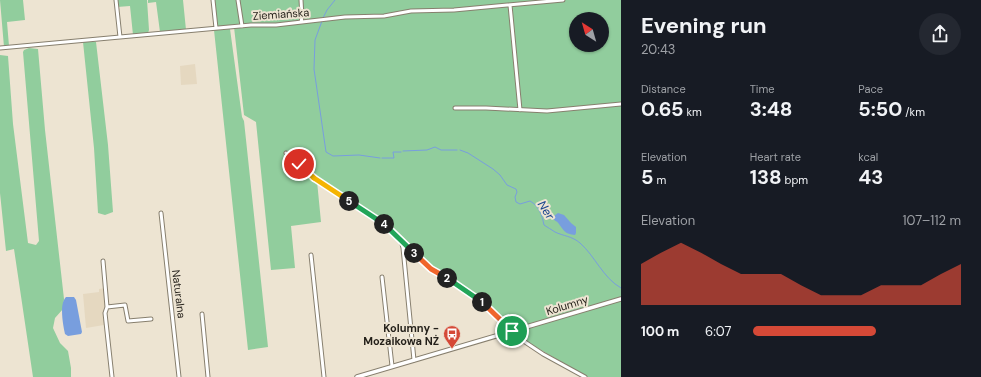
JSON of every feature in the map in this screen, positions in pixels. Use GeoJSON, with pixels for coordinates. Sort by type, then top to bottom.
{"type":"FeatureCollection","features":[{"type":"Feature","properties":{"kind":"street"},"geometry":{"type":"LineString","coordinates":[[116,0],[120,37]]}},
{"type":"Feature","properties":{"kind":"street"},"geometry":{"type":"LineString","coordinates":[[213,0],[216,28]]}},
{"type":"Feature","properties":{"kind":"street"},"geometry":{"type":"LineString","coordinates":[[238,0],[242,26]]}},
{"type":"Feature","properties":{"kind":"street"},"geometry":{"type":"LineString","coordinates":[[300,22],[302,19],[301,0]]}},
{"type":"Feature","properties":{"kind":"street","name":"Ziemiańska"},"geometry":{"type":"LineString","coordinates":[[0,48],[216,28],[276,25],[335,18],[384,16],[412,11],[454,10],[563,0]]}},
{"type":"Feature","properties":{"kind":"street"},"geometry":{"type":"LineString","coordinates":[[510,4],[520,110]]}},
{"type":"Feature","properties":{"kind":"street"},"geometry":{"type":"LineString","coordinates":[[455,108],[547,111],[621,104]]}},
{"type":"Feature","properties":{"kind":"street"},"geometry":{"type":"LineString","coordinates":[[286,153],[316,179],[385,224],[431,269],[456,284],[488,307],[516,336],[543,354],[585,377]]}},
{"type":"Feature","properties":{"kind":"street","name":"Naturalna"},"geometry":{"type":"LineString","coordinates":[[161,213],[180,377]]}},
{"type":"Feature","properties":{"kind":"street"},"geometry":{"type":"LineString","coordinates":[[400,240],[403,248],[414,360]]}},
{"type":"Feature","properties":{"kind":"street"},"geometry":{"type":"LineString","coordinates":[[311,255],[324,377]]}},
{"type":"Feature","properties":{"kind":"street"},"geometry":{"type":"LineString","coordinates":[[103,260],[108,306],[105,313],[112,377]]}},
{"type":"Feature","properties":{"kind":"street"},"geometry":{"type":"LineString","coordinates":[[382,277],[392,366]]}},
{"type":"Feature","properties":{"kind":"street","name":"Kolumny"},"geometry":{"type":"LineString","coordinates":[[357,377],[621,299]]}},
{"type":"Feature","properties":{"kind":"street"},"geometry":{"type":"LineString","coordinates":[[108,306],[125,305],[128,321],[151,319]]}},
{"type":"Feature","properties":{"kind":"street"},"geometry":{"type":"LineString","coordinates":[[202,314],[208,377]]}},
{"type":"Feature","properties":{"kind":"shaded area"},"geometry":{"type":"Polygon","coordinates":[[[195,64],[197,84],[181,85],[180,66],[195,64]]]}},
{"type":"Feature","properties":{"kind":"shaded area"},"geometry":{"type":"Polygon","coordinates":[[[105,288],[106,305],[104,310],[104,325],[86,328],[83,294],[99,292],[99,289],[105,288]]]}},
{"type":"Feature","properties":{"kind":"green space"},"geometry":{"type":"Polygon","coordinates":[[[0,0],[23,0],[25,20],[7,22],[9,46],[4,47],[0,0]]]}},
{"type":"Feature","properties":{"kind":"green space"},"geometry":{"type":"Polygon","coordinates":[[[117,0],[147,0],[148,33],[133,35],[130,6],[117,7],[117,0]]]}},
{"type":"Feature","properties":{"kind":"green space"},"geometry":{"type":"Polygon","coordinates":[[[148,0],[183,0],[186,30],[160,32],[156,2],[148,3],[148,0]]]}},
{"type":"Feature","properties":{"kind":"green space"},"geometry":{"type":"Polygon","coordinates":[[[212,0],[621,0],[621,377],[587,377],[524,340],[517,333],[509,329],[492,310],[421,260],[390,229],[317,181],[321,222],[291,226],[295,268],[271,270],[256,122],[244,115],[234,27],[214,28],[212,0]]]}},
{"type":"Feature","properties":{"kind":"green space"},"geometry":{"type":"Polygon","coordinates":[[[230,29],[242,117],[244,121],[268,347],[248,350],[214,30],[230,29]]]}},
{"type":"Feature","properties":{"kind":"green space"},"geometry":{"type":"Polygon","coordinates":[[[83,42],[96,42],[108,145],[113,212],[105,215],[98,213],[94,148],[83,42]]]}},
{"type":"Feature","properties":{"kind":"green space"},"geometry":{"type":"Polygon","coordinates":[[[29,48],[38,49],[45,130],[64,299],[63,309],[55,318],[53,328],[60,343],[68,351],[71,377],[33,377],[14,249],[6,251],[0,193],[0,55],[8,56],[13,124],[28,243],[36,245],[39,241],[23,52],[29,48]]]}},
{"type":"Feature","properties":{"kind":"water"},"geometry":{"type":"Polygon","coordinates":[[[558,213],[564,215],[576,227],[575,235],[565,232],[557,222],[551,218],[558,213]]]}},
{"type":"Feature","properties":{"kind":"water"},"geometry":{"type":"Polygon","coordinates":[[[66,297],[74,297],[76,300],[82,332],[81,334],[68,336],[65,334],[62,309],[66,297]]]}},
{"type":"Feature","properties":{"kind":"waterway","name":"Ner"},"geometry":{"type":"LineString","coordinates":[[323,18],[335,0]]}},
{"type":"Feature","properties":{"kind":"waterway","name":"Ner"},"geometry":{"type":"LineString","coordinates":[[322,21],[315,40],[314,69],[326,152],[333,156],[359,155],[380,158]]}},
{"type":"Feature","properties":{"kind":"waterway","name":"Ner"},"geometry":{"type":"LineString","coordinates":[[403,151],[427,150],[435,147],[441,150],[457,150]]}},
{"type":"Feature","properties":{"kind":"waterway","name":"Ner"},"geometry":{"type":"LineString","coordinates":[[460,150],[468,153],[493,169],[500,175],[507,185],[516,189],[516,202],[520,204],[530,201],[536,205],[540,211],[544,225],[555,232],[571,237],[580,243],[609,279],[621,288]]}},
{"type":"Feature","properties":{"kind":"waterway","name":"Ner"},"geometry":{"type":"LineString","coordinates":[[382,158],[394,158],[393,152],[401,152]]}},
{"type":"Feature","properties":{"kind":"place","name":"Kolumny - Mozaikowa NŻ"},"geometry":{"type":"Point","coordinates":[452,349]}},
{"type":"Feature","properties":{"kind":"route"},"geometry":{"type":"LineString","coordinates":[[299,164],[308,173],[331,190],[387,226],[420,260],[488,307],[512,331]]}}]}
